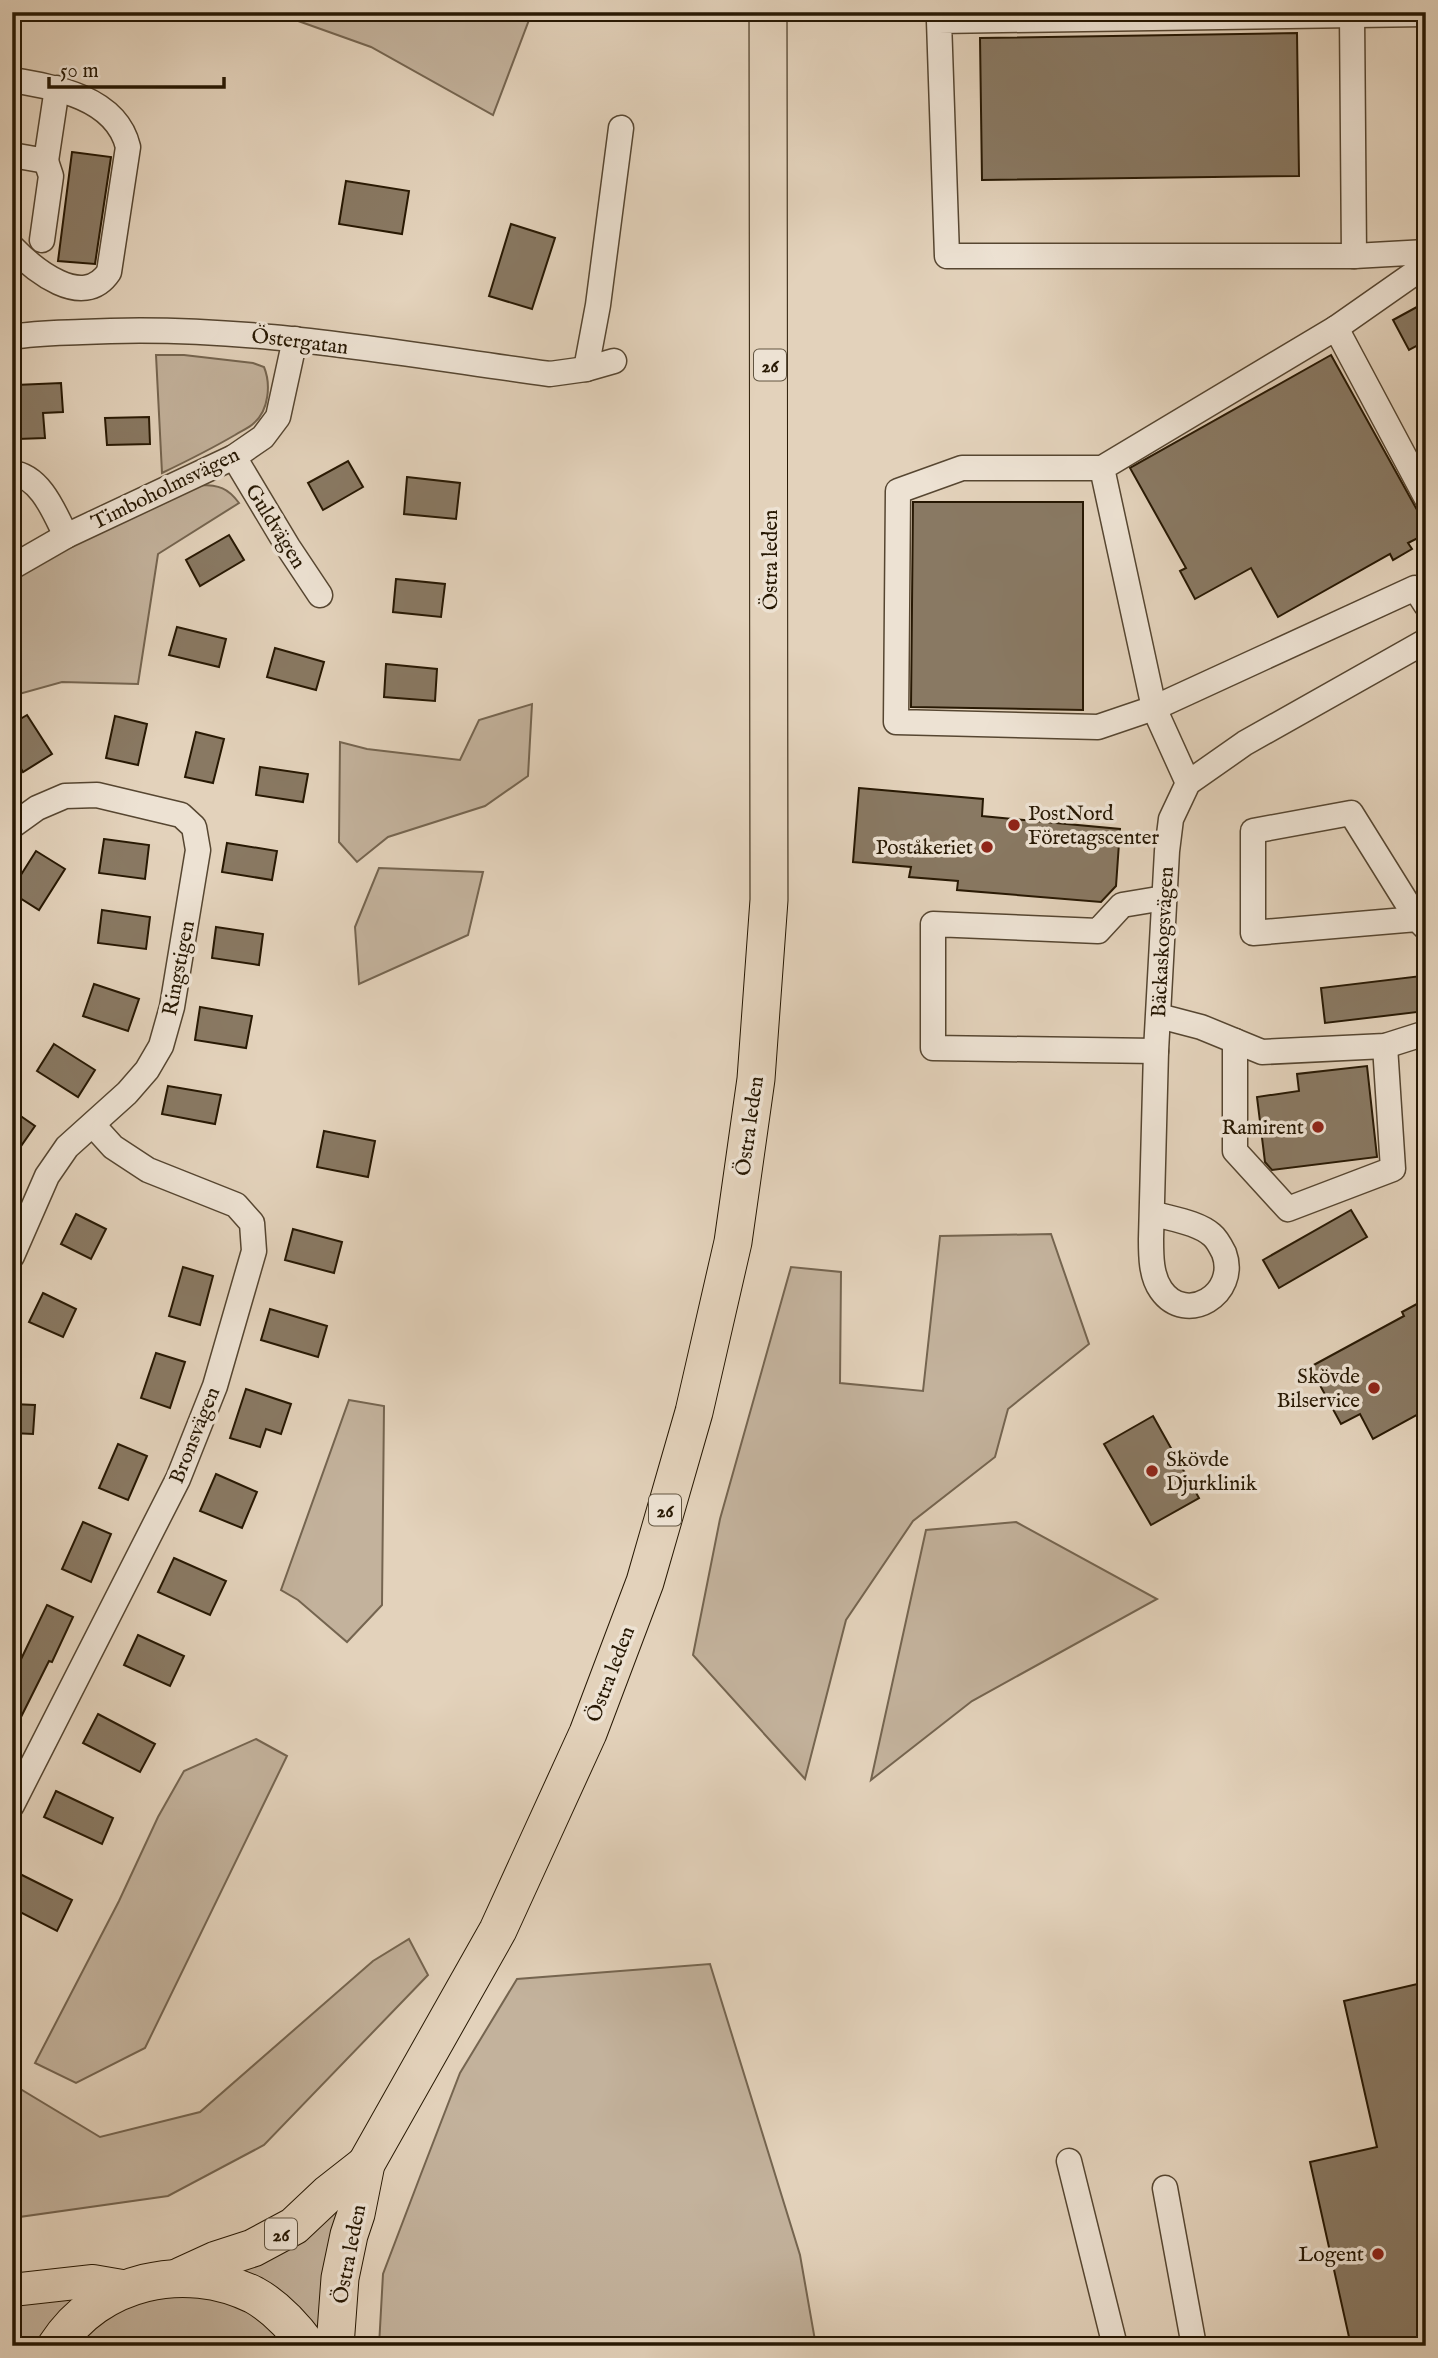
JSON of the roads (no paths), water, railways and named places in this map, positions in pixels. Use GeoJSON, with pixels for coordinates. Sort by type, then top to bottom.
{"type":"FeatureCollection","features":[{"type":"Feature","properties":{"kind":"highway","name":"Östra leden"},"geometry":{"type":"LineString","coordinates":[[335,2346],[340,2278],[366,2164],[498,1930],[588,1732],[645,1582],[694,1412],[733,1242],[756,1079],[769,900],[768,12]]}},
{"type":"Feature","properties":{"kind":"highway","name":"Östra leden"},"geometry":{"type":"LineString","coordinates":[[179,2277],[216,2260],[253,2248],[294,2226],[329,2193],[366,2164]]}},
{"type":"Feature","properties":{"kind":"highway","name":"26"},"geometry":{"type":"LineString","coordinates":[[56,2346],[65,2330],[94,2305],[128,2287],[179,2277],[218,2281],[255,2296],[287,2319],[308,2346]]}},
{"type":"Feature","properties":{"kind":"main road"},"geometry":{"type":"LineString","coordinates":[[12,2290],[93,2281],[128,2287]]}},
{"type":"Feature","properties":{"kind":"street"},"geometry":{"type":"LineString","coordinates":[[1426,14],[939,17],[947,256],[1354,256],[1426,252]]}},
{"type":"Feature","properties":{"kind":"street"},"geometry":{"type":"LineString","coordinates":[[1352,15],[1354,256]]}},
{"type":"Feature","properties":{"kind":"street"},"geometry":{"type":"LineString","coordinates":[[12,80],[57,88],[105,111],[113,118],[128,147],[109,272],[98,284],[69,286],[51,280],[12,247]]}},
{"type":"Feature","properties":{"kind":"street"},"geometry":{"type":"LineString","coordinates":[[41,240],[51,176],[46,161],[57,88]]}},
{"type":"Feature","properties":{"kind":"street"},"geometry":{"type":"LineString","coordinates":[[586,369],[598,304],[621,128]]}},
{"type":"Feature","properties":{"kind":"street"},"geometry":{"type":"LineString","coordinates":[[12,155],[46,161]]}},
{"type":"Feature","properties":{"kind":"street"},"geometry":{"type":"LineString","coordinates":[[1422,591],[1154,708],[1098,727],[896,722],[898,491],[962,468],[1102,468],[1336,328],[1426,265]]}},
{"type":"Feature","properties":{"kind":"street"},"geometry":{"type":"LineString","coordinates":[[1336,328],[1426,497]]}},
{"type":"Feature","properties":{"kind":"street","name":"Östergatan"},"geometry":{"type":"LineString","coordinates":[[12,337],[126,329],[221,332],[295,339],[550,374],[586,369],[614,361]]}},
{"type":"Feature","properties":{"kind":"street","name":"Timboholmsvägen"},"geometry":{"type":"LineString","coordinates":[[12,567],[66,536],[234,457],[263,437],[278,417],[295,339]]}},
{"type":"Feature","properties":{"kind":"street","name":"Guldvägen"},"geometry":{"type":"LineString","coordinates":[[234,457],[320,595]]}},
{"type":"Feature","properties":{"kind":"street"},"geometry":{"type":"LineString","coordinates":[[1102,468],[1154,708],[1188,783]]}},
{"type":"Feature","properties":{"kind":"street"},"geometry":{"type":"LineString","coordinates":[[12,473],[37,486],[52,507],[66,536]]}},
{"type":"Feature","properties":{"kind":"street","name":"Bäckaskogsvägen"},"geometry":{"type":"LineString","coordinates":[[1152,1213],[1156,1051],[1167,851],[1171,819],[1188,783],[1245,743],[1426,641]]}},
{"type":"Feature","properties":{"kind":"street","name":"Ringstigen"},"geometry":{"type":"LineString","coordinates":[[12,826],[37,807],[65,796],[97,795],[181,815],[194,827],[198,849],[173,1007],[161,1046],[133,1086],[67,1147],[47,1175],[12,1256]]}},
{"type":"Feature","properties":{"kind":"street"},"geometry":{"type":"LineString","coordinates":[[1351,813],[1422,923],[1253,933],[1253,831],[1351,813]]}},
{"type":"Feature","properties":{"kind":"street"},"geometry":{"type":"LineString","coordinates":[[1156,1051],[933,1048],[933,924],[1098,931],[1122,905],[1164,898]]}},
{"type":"Feature","properties":{"kind":"street"},"geometry":{"type":"LineString","coordinates":[[1159,1016],[1201,1027],[1262,1052],[1385,1046],[1426,1033]]}},
{"type":"Feature","properties":{"kind":"street"},"geometry":{"type":"LineString","coordinates":[[1236,1041],[1235,1151],[1287,1209],[1393,1168],[1385,1046]]}},
{"type":"Feature","properties":{"kind":"street","name":"Bronsvägen"},"geometry":{"type":"LineString","coordinates":[[12,1805],[178,1479],[215,1386],[254,1251],[252,1223],[236,1205],[148,1170],[113,1147],[93,1125]]}},
{"type":"Feature","properties":{"kind":"street"},"geometry":{"type":"LineString","coordinates":[[1069,2161],[1115,2346]]}},
{"type":"Feature","properties":{"kind":"street"},"geometry":{"type":"LineString","coordinates":[[1165,2188],[1194,2346]]}},
{"type":"Feature","properties":{"kind":"place","name":"PostNord Företagscenter"},"geometry":{"type":"Point","coordinates":[1014,825]}},
{"type":"Feature","properties":{"kind":"place","name":"Poståkeriet"},"geometry":{"type":"Point","coordinates":[987,847]}},
{"type":"Feature","properties":{"kind":"place","name":"Ramirent"},"geometry":{"type":"Point","coordinates":[1318,1127]}},
{"type":"Feature","properties":{"kind":"place","name":"Skövde Bilservice"},"geometry":{"type":"Point","coordinates":[1374,1388]}},
{"type":"Feature","properties":{"kind":"place","name":"Skövde Djurklinik"},"geometry":{"type":"Point","coordinates":[1152,1471]}},
{"type":"Feature","properties":{"kind":"place","name":"Logent"},"geometry":{"type":"Point","coordinates":[1378,2254]}}]}
